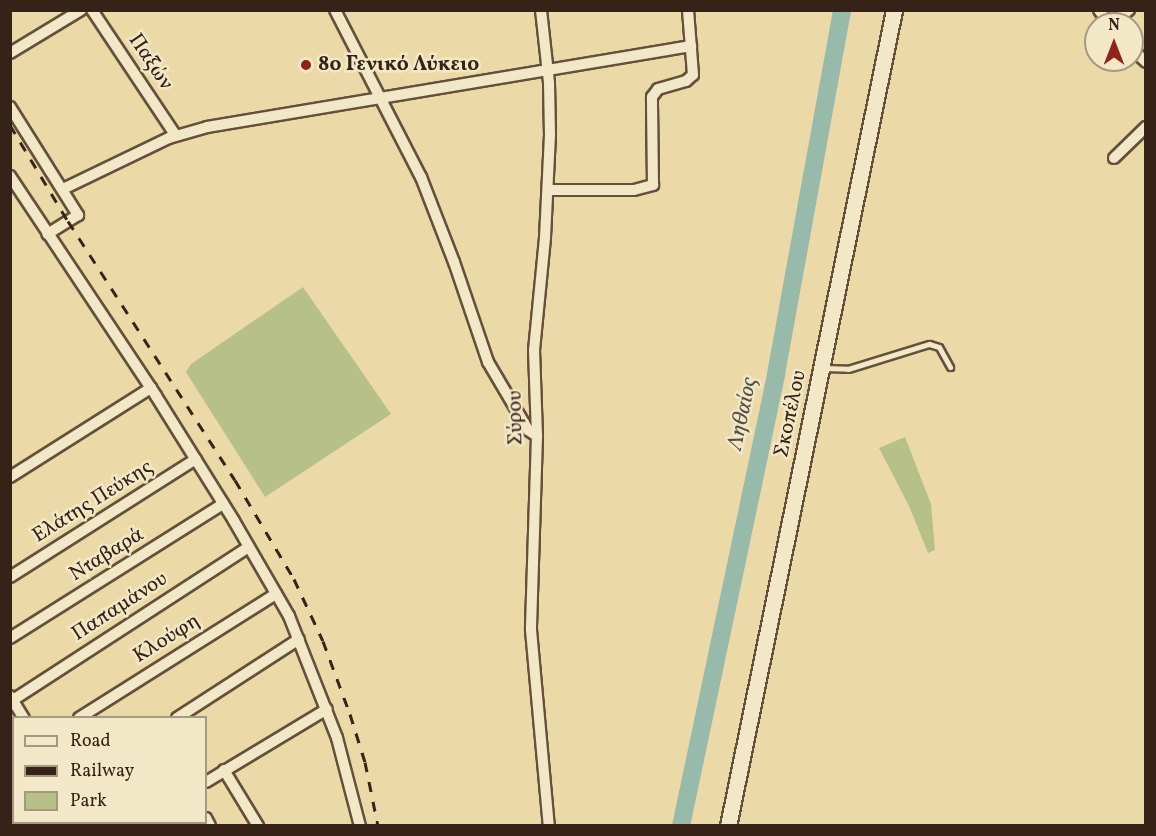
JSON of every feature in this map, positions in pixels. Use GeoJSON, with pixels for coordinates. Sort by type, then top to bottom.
{"type":"FeatureCollection","features":[{"type":"Feature","properties":{"kind":"main road","name":"Σκοπέλου"},"geometry":{"type":"LineString","coordinates":[[728,825],[894,10]]}},
{"type":"Feature","properties":{"kind":"street"},"geometry":{"type":"LineString","coordinates":[[10,53],[81,10]]}},
{"type":"Feature","properties":{"kind":"street","name":"Παξών"},"geometry":{"type":"LineString","coordinates":[[92,10],[176,136]]}},
{"type":"Feature","properties":{"kind":"street"},"geometry":{"type":"LineString","coordinates":[[335,10],[421,177],[454,262],[488,362],[528,430],[537,436]]}},
{"type":"Feature","properties":{"kind":"street","name":"Σύρου"},"geometry":{"type":"LineString","coordinates":[[542,10],[548,70],[548,190],[534,350],[537,436],[531,630],[549,825]]}},
{"type":"Feature","properties":{"kind":"street"},"geometry":{"type":"LineString","coordinates":[[548,190],[616,191],[651,187],[654,180],[653,94],[691,78],[694,68],[688,10]]}},
{"type":"Feature","properties":{"kind":"street"},"geometry":{"type":"LineString","coordinates":[[63,189],[176,136],[207,128],[691,46]]}},
{"type":"Feature","properties":{"kind":"street"},"geometry":{"type":"LineString","coordinates":[[10,106],[78,215],[48,234]]}},
{"type":"Feature","properties":{"kind":"street"},"geometry":{"type":"LineString","coordinates":[[1114,158],[1146,127]]}},
{"type":"Feature","properties":{"kind":"street"},"geometry":{"type":"LineString","coordinates":[[10,176],[151,388],[276,594],[299,639],[327,709],[360,825]]}},
{"type":"Feature","properties":{"kind":"street"},"geometry":{"type":"LineString","coordinates":[[10,477],[151,388]]}},
{"type":"Feature","properties":{"kind":"street","name":"Ελάτης Πεύκης"},"geometry":{"type":"LineString","coordinates":[[10,577],[196,459]]}},
{"type":"Feature","properties":{"kind":"street","name":"Νταβαρά"},"geometry":{"type":"LineString","coordinates":[[10,638],[223,504]]}},
{"type":"Feature","properties":{"kind":"street","name":"Παπαμάνου"},"geometry":{"type":"LineString","coordinates":[[12,698],[249,547]]}},
{"type":"Feature","properties":{"kind":"street","name":"Κλούφη"},"geometry":{"type":"LineString","coordinates":[[81,716],[276,594]]}},
{"type":"Feature","properties":{"kind":"street"},"geometry":{"type":"LineString","coordinates":[[179,716],[299,639]]}},
{"type":"Feature","properties":{"kind":"street"},"geometry":{"type":"LineString","coordinates":[[12,698],[23,716]]}},
{"type":"Feature","properties":{"kind":"street"},"geometry":{"type":"LineString","coordinates":[[207,781],[327,709]]}},
{"type":"Feature","properties":{"kind":"street"},"geometry":{"type":"LineString","coordinates":[[224,770],[258,825]]}},
{"type":"Feature","properties":{"kind":"lane"},"geometry":{"type":"LineString","coordinates":[[822,368],[848,369],[929,344],[939,347],[950,368]]}},
{"type":"Feature","properties":{"kind":"green space"},"geometry":{"type":"Polygon","coordinates":[[[303,287],[391,414],[265,497],[186,372],[191,364],[303,287]]]}},
{"type":"Feature","properties":{"kind":"green space"},"geometry":{"type":"Polygon","coordinates":[[[905,437],[931,504],[935,550],[928,553],[909,506],[879,448],[905,437]]]}},
{"type":"Feature","properties":{"kind":"waterway","name":"Ληθαίος"},"geometry":{"type":"LineString","coordinates":[[681,826],[776,374],[842,10]]}},
{"type":"Feature","properties":{"kind":"railway"},"geometry":{"type":"LineString","coordinates":[[10,125],[68,221],[235,480],[294,579],[323,641],[350,714],[365,762],[378,826]]}},
{"type":"Feature","properties":{"kind":"place","name":"8ο Γενικό Λύκειο"},"geometry":{"type":"Point","coordinates":[306,65]}}]}
